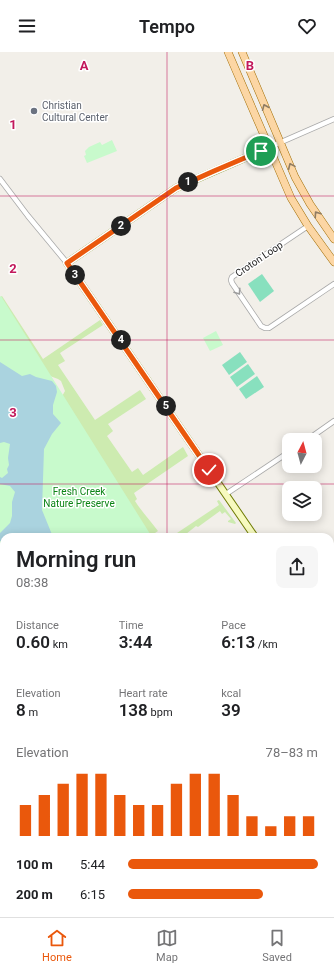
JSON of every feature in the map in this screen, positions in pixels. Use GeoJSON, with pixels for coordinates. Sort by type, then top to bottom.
{"type":"FeatureCollection","features":[{"type":"Feature","properties":{"kind":"main road"},"geometry":{"type":"LineString","coordinates":[[228,52],[291,198],[308,226],[333,260]]}},
{"type":"Feature","properties":{"kind":"main road"},"geometry":{"type":"LineString","coordinates":[[242,52],[302,191],[334,239]]}},
{"type":"Feature","properties":{"kind":"street"},"geometry":{"type":"LineString","coordinates":[[67,263],[176,188],[334,119]]}},
{"type":"Feature","properties":{"kind":"street"},"geometry":{"type":"LineString","coordinates":[[0,179],[67,263],[252,533]]}},
{"type":"Feature","properties":{"kind":"street","name":"Croton Loop"},"geometry":{"type":"LineString","coordinates":[[308,226],[232,277],[232,283],[261,326],[265,328],[269,328],[334,284]]}},
{"type":"Feature","properties":{"kind":"street"},"geometry":{"type":"LineString","coordinates":[[317,433],[334,421]]}},
{"type":"Feature","properties":{"kind":"street"},"geometry":{"type":"LineString","coordinates":[[226,494],[282,457]]}},
{"type":"Feature","properties":{"kind":"green space"},"geometry":{"type":"Polygon","coordinates":[[[112,140],[117,151],[87,163],[84,156],[86,155],[85,151],[89,147],[100,142],[102,145],[112,140]]]}},
{"type":"Feature","properties":{"kind":"green space"},"geometry":{"type":"Polygon","coordinates":[[[262,274],[274,291],[260,302],[248,284],[262,274]]]}},
{"type":"Feature","properties":{"kind":"green space","name":"Fresh Creek Nature Preserve"},"geometry":{"type":"Polygon","coordinates":[[[1,296],[149,533],[48,533],[38,509],[15,376],[0,367],[1,296]]]}},
{"type":"Feature","properties":{"kind":"green space","name":"Fresh Creek Nature Preserve"},"geometry":{"type":"Polygon","coordinates":[[[2,296],[43,359],[100,320],[103,325],[60,353],[65,361],[58,365],[95,420],[140,390],[146,399],[108,424],[113,431],[107,436],[132,472],[138,468],[143,475],[183,447],[188,456],[134,493],[137,499],[135,501],[140,509],[158,531],[155,533],[57,533],[60,400],[65,391],[61,381],[42,373],[0,297],[2,296]]]}},
{"type":"Feature","properties":{"kind":"green space"},"geometry":{"type":"Polygon","coordinates":[[[216,331],[223,345],[210,351],[203,338],[216,331]]]}},
{"type":"Feature","properties":{"kind":"green space"},"geometry":{"type":"Polygon","coordinates":[[[240,352],[247,362],[229,375],[222,365],[240,352]]]}},
{"type":"Feature","properties":{"kind":"green space"},"geometry":{"type":"Polygon","coordinates":[[[248,364],[255,374],[237,387],[230,377],[248,364]]]}},
{"type":"Feature","properties":{"kind":"green space"},"geometry":{"type":"Polygon","coordinates":[[[257,376],[264,387],[246,399],[239,389],[257,376]]]}},
{"type":"Feature","properties":{"kind":"green space","name":"Fresh Creek Nature Preserve"},"geometry":{"type":"Polygon","coordinates":[[[10,440],[18,492],[16,519],[7,533],[0,533],[0,442],[10,440]]]}},
{"type":"Feature","properties":{"kind":"green space"},"geometry":{"type":"Polygon","coordinates":[[[219,500],[236,523],[235,524],[228,522],[231,519],[225,512],[222,514],[220,511],[187,533],[177,533],[219,505],[217,501],[219,500]]]}},
{"type":"Feature","properties":{"kind":"water"},"geometry":{"type":"Polygon","coordinates":[[[0,362],[22,376],[30,374],[52,381],[56,386],[57,392],[53,405],[53,414],[61,423],[52,434],[44,449],[42,510],[51,533],[0,533],[10,523],[12,516],[12,502],[15,492],[10,486],[0,484],[0,477],[2,478],[8,473],[7,469],[9,465],[8,458],[10,444],[4,442],[0,443],[0,362]]]}},
{"type":"Feature","properties":{"kind":"place","name":"Christian Cultural Center"},"geometry":{"type":"Point","coordinates":[34,111]}},
{"type":"Feature","properties":{"kind":"route"},"geometry":{"type":"LineString","coordinates":[[209,470],[67,263],[176,188],[261,151]]}}]}
